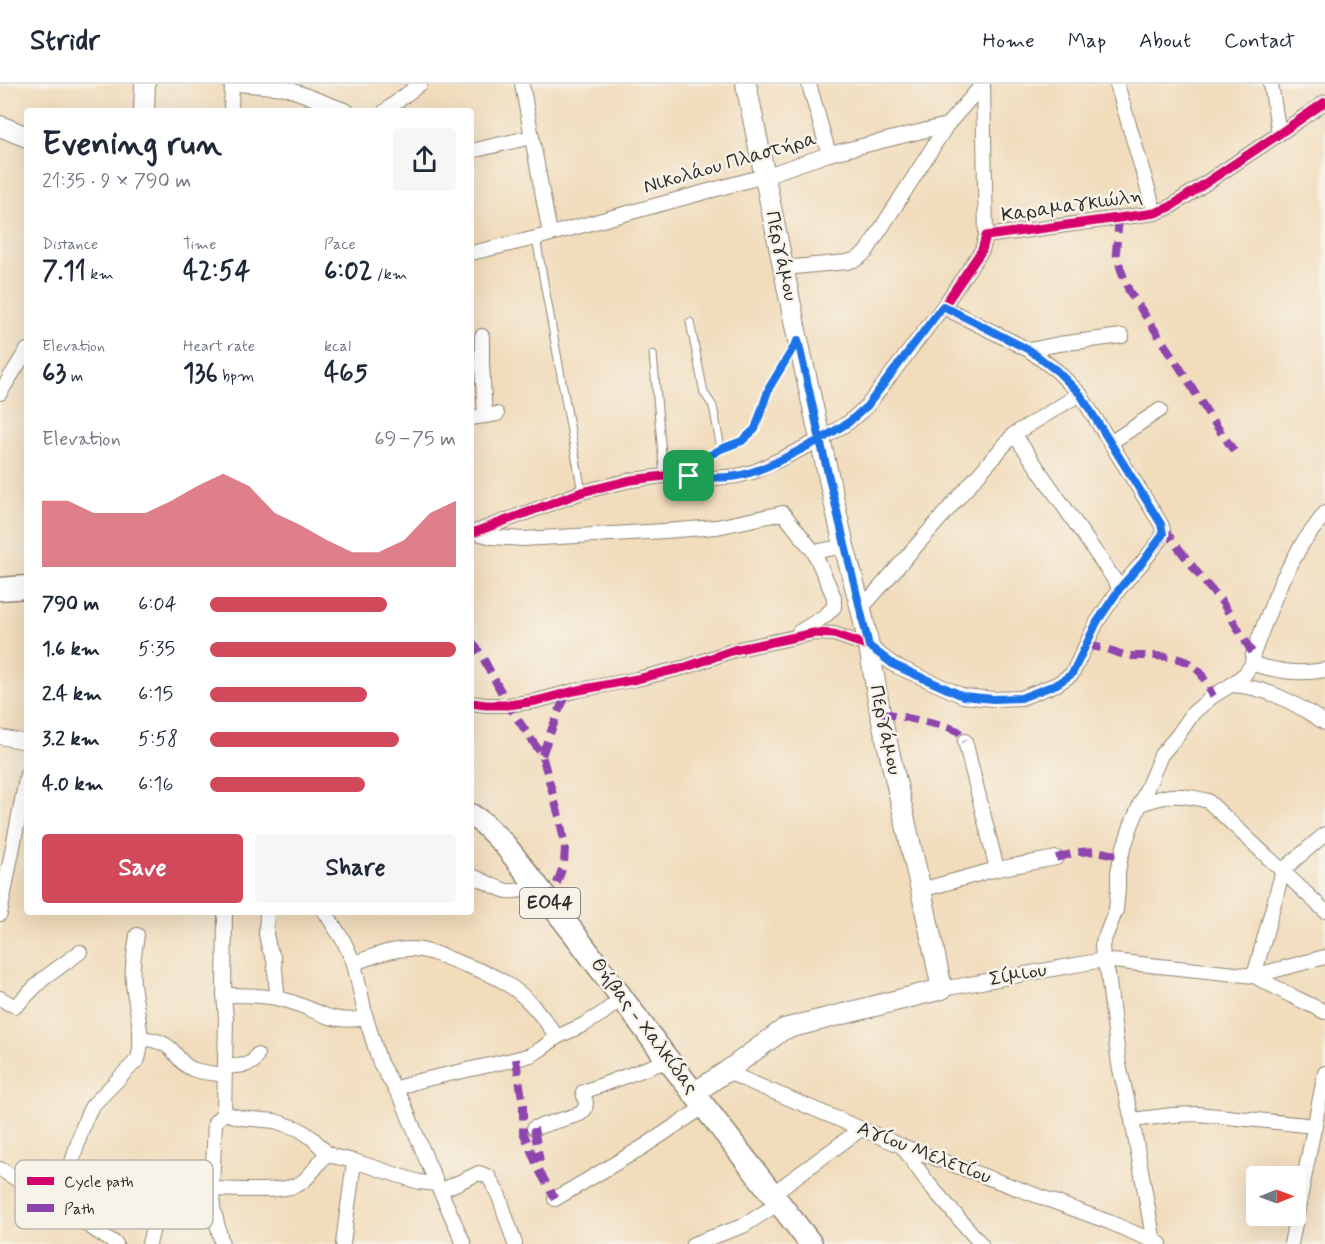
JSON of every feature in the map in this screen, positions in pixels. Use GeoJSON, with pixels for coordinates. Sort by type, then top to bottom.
{"type":"FeatureCollection","features":[{"type":"Feature","properties":{"kind":"main road"},"geometry":{"type":"LineString","coordinates":[[0,589],[24,587]]}},
{"type":"Feature","properties":{"kind":"main road","name":"Θήβας - Χαλκίδας"},"geometry":{"type":"LineString","coordinates":[[474,817],[505,845],[622,998],[640,1031],[700,1099],[811,1244]]}},
{"type":"Feature","properties":{"kind":"street"},"geometry":{"type":"LineString","coordinates":[[144,108],[145,84]]}},
{"type":"Feature","properties":{"kind":"street"},"geometry":{"type":"LineString","coordinates":[[231,108],[234,84],[287,86],[340,108]]}},
{"type":"Feature","properties":{"kind":"street"},"geometry":{"type":"LineString","coordinates":[[389,108],[420,84]]}},
{"type":"Feature","properties":{"kind":"street"},"geometry":{"type":"LineString","coordinates":[[522,84],[550,234]]}},
{"type":"Feature","properties":{"kind":"street","name":"Περγάμου"},"geometry":{"type":"LineString","coordinates":[[746,84],[798,340],[844,546],[861,609],[880,712],[942,989]]}},
{"type":"Feature","properties":{"kind":"street"},"geometry":{"type":"LineString","coordinates":[[808,84],[829,154]]}},
{"type":"Feature","properties":{"kind":"street"},"geometry":{"type":"LineString","coordinates":[[784,268],[847,262],[857,260],[866,252],[947,125],[983,84]]}},
{"type":"Feature","properties":{"kind":"street"},"geometry":{"type":"LineString","coordinates":[[983,84],[986,236]]}},
{"type":"Feature","properties":{"kind":"street"},"geometry":{"type":"LineString","coordinates":[[1117,84],[1155,213]]}},
{"type":"Feature","properties":{"kind":"street"},"geometry":{"type":"LineString","coordinates":[[1270,84],[1279,134]]}},
{"type":"Feature","properties":{"kind":"street","name":"Καραμαγκιώλη"},"geometry":{"type":"LineString","coordinates":[[474,532],[582,492],[631,480],[664,476],[714,478],[756,471],[820,440],[849,422],[867,406],[943,306],[982,250],[986,236],[1155,213],[1170,207],[1325,102]]}},
{"type":"Feature","properties":{"kind":"street","name":"Νικολάου Πλαστήρα"},"geometry":{"type":"LineString","coordinates":[[474,252],[536,238],[764,176],[829,154],[947,125]]}},
{"type":"Feature","properties":{"kind":"street"},"geometry":{"type":"LineString","coordinates":[[0,126],[24,136]]}},
{"type":"Feature","properties":{"kind":"street"},"geometry":{"type":"LineString","coordinates":[[474,150],[532,137]]}},
{"type":"Feature","properties":{"kind":"street"},"geometry":{"type":"LineString","coordinates":[[474,703],[508,705],[638,680],[686,667],[734,650],[814,633],[834,634],[869,646],[894,665],[963,696],[993,699],[1021,698],[1057,684],[1072,674],[1097,622],[1120,588],[1162,537],[1161,524],[1080,394],[1057,371],[1029,350],[943,306]]}},
{"type":"Feature","properties":{"kind":"street"},"geometry":{"type":"LineString","coordinates":[[482,336],[484,416]]}},
{"type":"Feature","properties":{"kind":"street"},"geometry":{"type":"LineString","coordinates":[[1029,350],[1122,336]]}},
{"type":"Feature","properties":{"kind":"street"},"geometry":{"type":"LineString","coordinates":[[0,393],[24,355]]}},
{"type":"Feature","properties":{"kind":"street"},"geometry":{"type":"LineString","coordinates":[[861,609],[1014,434],[1080,394]]}},
{"type":"Feature","properties":{"kind":"street"},"geometry":{"type":"LineString","coordinates":[[1110,443],[1160,410]]}},
{"type":"Feature","properties":{"kind":"street"},"geometry":{"type":"LineString","coordinates":[[1014,434],[1120,588]]}},
{"type":"Feature","properties":{"kind":"street"},"geometry":{"type":"LineString","coordinates":[[474,532],[492,537],[523,539],[665,531],[717,527],[783,513],[814,552],[834,597],[834,608],[792,636]]}},
{"type":"Feature","properties":{"kind":"street"},"geometry":{"type":"LineString","coordinates":[[1157,1243],[1119,1065],[1108,974],[1103,960],[1102,945],[1116,910],[1121,856],[1161,754],[1193,713],[1245,674],[1252,664],[1253,654],[1282,580],[1302,544],[1325,513]]}},
{"type":"Feature","properties":{"kind":"street"},"geometry":{"type":"LineString","coordinates":[[814,552],[844,546]]}},
{"type":"Feature","properties":{"kind":"street"},"geometry":{"type":"LineString","coordinates":[[1252,664],[1287,673],[1325,670]]}},
{"type":"Feature","properties":{"kind":"street"},"geometry":{"type":"LineString","coordinates":[[1231,685],[1249,687],[1273,694],[1325,723]]}},
{"type":"Feature","properties":{"kind":"street"},"geometry":{"type":"LineString","coordinates":[[0,737],[24,741]]}},
{"type":"Feature","properties":{"kind":"street"},"geometry":{"type":"LineString","coordinates":[[965,741],[997,869]]}},
{"type":"Feature","properties":{"kind":"street"},"geometry":{"type":"LineString","coordinates":[[0,914],[24,790]]}},
{"type":"Feature","properties":{"kind":"street"},"geometry":{"type":"LineString","coordinates":[[1140,804],[1174,795],[1191,796],[1208,801],[1325,911]]}},
{"type":"Feature","properties":{"kind":"street"},"geometry":{"type":"LineString","coordinates":[[1325,834],[1283,870],[1254,976],[1325,1012]]}},
{"type":"Feature","properties":{"kind":"street"},"geometry":{"type":"LineString","coordinates":[[921,890],[997,869],[1056,858]]}},
{"type":"Feature","properties":{"kind":"street"},"geometry":{"type":"LineString","coordinates":[[474,877],[506,891],[538,887]]}},
{"type":"Feature","properties":{"kind":"street"},"geometry":{"type":"LineString","coordinates":[[213,1167],[215,1122],[224,1113],[225,915]]}},
{"type":"Feature","properties":{"kind":"street"},"geometry":{"type":"LineString","coordinates":[[267,915],[266,934],[273,959],[279,999]]}},
{"type":"Feature","properties":{"kind":"street"},"geometry":{"type":"LineString","coordinates":[[327,915],[354,963],[366,1018],[380,1063],[403,1102],[464,1244]]}},
{"type":"Feature","properties":{"kind":"street"},"geometry":{"type":"LineString","coordinates":[[72,1160],[87,1114],[92,1106],[138,1059],[140,1038],[132,980],[137,935]]}},
{"type":"Feature","properties":{"kind":"street"},"geometry":{"type":"LineString","coordinates":[[354,963],[382,953],[399,950],[411,949],[435,953],[506,983],[528,1000],[557,1037]]}},
{"type":"Feature","properties":{"kind":"street"},"geometry":{"type":"LineString","coordinates":[[0,998],[16,1006],[43,979],[80,952]]}},
{"type":"Feature","properties":{"kind":"street","name":"Σίμιου"},"geometry":{"type":"LineString","coordinates":[[727,1071],[784,1029],[942,989],[1103,960],[1254,976],[1325,957]]}},
{"type":"Feature","properties":{"kind":"street"},"geometry":{"type":"LineString","coordinates":[[224,995],[288,1001],[336,1020],[351,1021],[366,1018]]}},
{"type":"Feature","properties":{"kind":"street"},"geometry":{"type":"LineString","coordinates":[[395,1089],[523,1057],[594,1019],[622,998]]}},
{"type":"Feature","properties":{"kind":"street"},"geometry":{"type":"LineString","coordinates":[[140,1038],[151,1039],[165,1045],[178,1059],[192,1069],[225,1071],[253,1062],[257,1055]]}},
{"type":"Feature","properties":{"kind":"street"},"geometry":{"type":"LineString","coordinates":[[534,1128],[580,1114],[585,1109],[586,1103],[583,1092],[662,1056]]}},
{"type":"Feature","properties":{"kind":"street"},"geometry":{"type":"LineString","coordinates":[[555,1199],[643,1147],[700,1099],[727,1071]]}},
{"type":"Feature","properties":{"kind":"street","name":"Αγίου Μελετίου"},"geometry":{"type":"LineString","coordinates":[[727,1071],[902,1146],[1109,1222],[1157,1243]]}},
{"type":"Feature","properties":{"kind":"street"},"geometry":{"type":"LineString","coordinates":[[1291,1244],[1325,1073]]}},
{"type":"Feature","properties":{"kind":"street"},"geometry":{"type":"LineString","coordinates":[[224,1113],[242,1118],[275,1121],[299,1129],[332,1156],[438,1188],[479,1173],[489,1177],[499,1196],[515,1244]]}},
{"type":"Feature","properties":{"kind":"street"},"geometry":{"type":"LineString","coordinates":[[1132,1120],[1197,1114],[1315,1126]]}},
{"type":"Feature","properties":{"kind":"street"},"geometry":{"type":"LineString","coordinates":[[693,1244],[743,1226],[861,1129]]}},
{"type":"Feature","properties":{"kind":"street"},"geometry":{"type":"LineString","coordinates":[[902,1146],[928,1184],[981,1244]]}},
{"type":"Feature","properties":{"kind":"street"},"geometry":{"type":"LineString","coordinates":[[213,1189],[294,1187],[303,1182],[327,1153]]}},
{"type":"Feature","properties":{"kind":"street"},"geometry":{"type":"LineString","coordinates":[[343,1244],[354,1161]]}},
{"type":"Feature","properties":{"kind":"street"},"geometry":{"type":"LineString","coordinates":[[0,1169],[15,1179]]}},
{"type":"Feature","properties":{"kind":"street"},"geometry":{"type":"LineString","coordinates":[[213,1207],[222,1244]]}},
{"type":"Feature","properties":{"kind":"street"},"geometry":{"type":"LineString","coordinates":[[93,1229],[116,1244]]}},
{"type":"Feature","properties":{"kind":"street"},"geometry":{"type":"LineString","coordinates":[[148,1244],[153,1229]]}},
{"type":"Feature","properties":{"kind":"lane"},"geometry":{"type":"LineString","coordinates":[[536,238],[582,492]]}},
{"type":"Feature","properties":{"kind":"lane"},"geometry":{"type":"LineString","coordinates":[[690,322],[704,393],[713,406],[721,449]]}},
{"type":"Feature","properties":{"kind":"lane"},"geometry":{"type":"LineString","coordinates":[[689,476],[703,459],[742,441],[755,429],[769,388],[798,340]]}},
{"type":"Feature","properties":{"kind":"lane"},"geometry":{"type":"LineString","coordinates":[[653,354],[664,476]]}},
{"type":"Feature","properties":{"kind":"marked path"},"geometry":{"type":"LineString","coordinates":[[1119,218],[1116,252],[1129,291],[1234,451]]}},
{"type":"Feature","properties":{"kind":"marked path"},"geometry":{"type":"LineString","coordinates":[[1163,528],[1222,602],[1253,654]]}},
{"type":"Feature","properties":{"kind":"marked path"},"geometry":{"type":"LineString","coordinates":[[474,644],[508,705],[542,755],[565,847],[564,864],[550,902]]}},
{"type":"Feature","properties":{"kind":"marked path"},"geometry":{"type":"LineString","coordinates":[[1086,645],[1127,656],[1173,657],[1190,663],[1201,673],[1213,696]]}},
{"type":"Feature","properties":{"kind":"marked path"},"geometry":{"type":"LineString","coordinates":[[542,755],[568,693]]}},
{"type":"Feature","properties":{"kind":"marked path"},"geometry":{"type":"LineString","coordinates":[[880,712],[948,727],[958,731],[965,741]]}},
{"type":"Feature","properties":{"kind":"marked path"},"geometry":{"type":"LineString","coordinates":[[1056,858],[1078,852],[1097,851],[1121,856]]}},
{"type":"Feature","properties":{"kind":"marked path"},"geometry":{"type":"LineString","coordinates":[[516,1059],[523,1105],[523,1132],[539,1170],[555,1199]]}},
{"type":"Feature","properties":{"kind":"marked path"},"geometry":{"type":"LineString","coordinates":[[534,1128],[540,1161]]}},
{"type":"Feature","properties":{"kind":"cycle path"},"geometry":{"type":"LineString","coordinates":[[475,532],[582,492],[631,480],[664,476],[714,478],[737,476],[756,471],[820,440],[849,422],[867,406],[943,307],[982,250],[986,236],[1155,213],[1170,207],[1325,102]]}},
{"type":"Feature","properties":{"kind":"cycle path"},"geometry":{"type":"LineString","coordinates":[[474,703],[508,705],[536,701],[637,679],[686,667],[734,650],[814,633],[834,634],[869,646],[894,665],[963,696],[993,699],[1021,698],[1057,684],[1072,674],[1097,622],[1120,588],[1162,538],[1161,524],[1080,394],[1057,371],[1029,350],[943,307]]}},
{"type":"Feature","properties":{"kind":"route"},"geometry":{"type":"LineString","coordinates":[[689,476],[703,459],[742,441],[755,429],[769,388],[798,340],[820,440],[849,422],[867,406],[943,306],[1029,350],[1057,371],[1080,394],[1161,524],[1163,534],[1120,588],[1097,622],[1072,674],[1057,684],[1021,698],[993,699],[963,696],[894,665],[869,646],[820,440],[756,471],[714,478],[689,476]]}}]}
